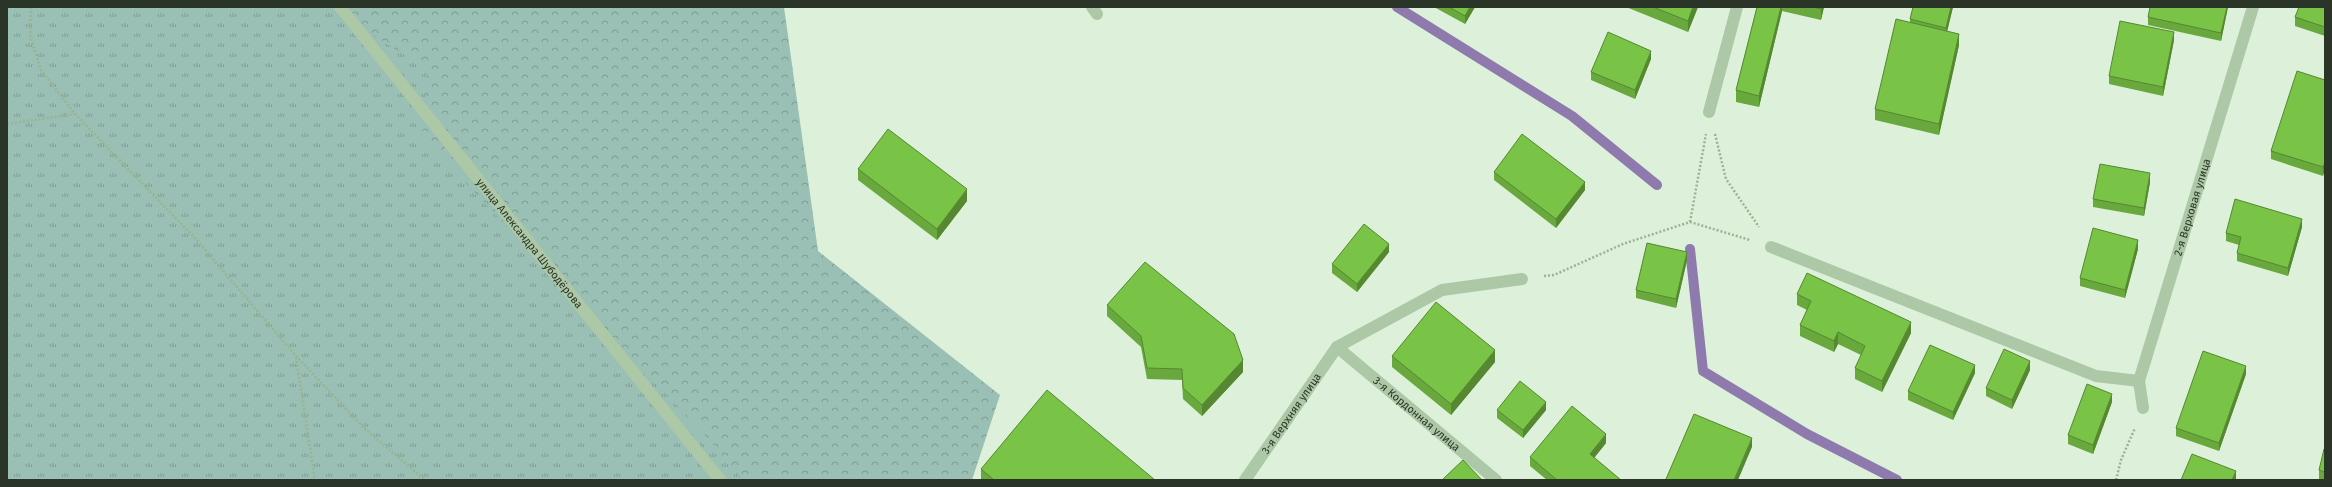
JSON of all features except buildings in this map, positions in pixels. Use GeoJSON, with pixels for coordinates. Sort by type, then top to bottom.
{"type":"FeatureCollection","features":[{"type":"Feature","properties":{"kind":"street","name":"улица Александра Шубодёрова"},"geometry":{"type":"LineString","coordinates":[[340,7],[720,480]]}},
{"type":"Feature","properties":{"kind":"street"},"geometry":{"type":"LineString","coordinates":[[1709,112],[1737,7]]}},
{"type":"Feature","properties":{"kind":"street","name":"2-я Верховая улица"},"geometry":{"type":"LineString","coordinates":[[2143,408],[2139,381],[2254,7]]}},
{"type":"Feature","properties":{"kind":"street"},"geometry":{"type":"LineString","coordinates":[[1771,246],[2096,376],[2139,381]]}},
{"type":"Feature","properties":{"kind":"street"},"geometry":{"type":"LineString","coordinates":[[1337,347],[1442,290],[1522,279]]}},
{"type":"Feature","properties":{"kind":"street","name":"3-я Верхняя улица"},"geometry":{"type":"LineString","coordinates":[[1245,480],[1337,347]]}},
{"type":"Feature","properties":{"kind":"street","name":"3-я Кордонная улица"},"geometry":{"type":"LineString","coordinates":[[1337,347],[1496,480]]}},
{"type":"Feature","properties":{"kind":"path"},"geometry":{"type":"LineString","coordinates":[[31,7],[30,36],[41,70],[75,114],[194,237],[296,356],[365,429],[425,480]]}},
{"type":"Feature","properties":{"kind":"path"},"geometry":{"type":"LineString","coordinates":[[1690,222],[1709,112]]}},
{"type":"Feature","properties":{"kind":"path"},"geometry":{"type":"LineString","coordinates":[[1709,112],[1726,179],[1771,246]]}},
{"type":"Feature","properties":{"kind":"path"},"geometry":{"type":"LineString","coordinates":[[7,124],[75,114]]}},
{"type":"Feature","properties":{"kind":"path"},"geometry":{"type":"LineString","coordinates":[[1554,274],[1623,244],[1690,222],[1771,246]]}},
{"type":"Feature","properties":{"kind":"path"},"geometry":{"type":"LineString","coordinates":[[296,356],[315,480]]}},
{"type":"Feature","properties":{"kind":"path"},"geometry":{"type":"LineString","coordinates":[[2116,480],[2121,460],[2135,427]]}},
{"type":"Feature","properties":{"kind":"green space"},"geometry":{"type":"Polygon","coordinates":[[[7,7],[784,7],[818,251],[1000,395],[972,480],[7,480],[7,7]]]}},
{"type":"Feature","properties":{"kind":"green space"},"geometry":{"type":"Polygon","coordinates":[[[7,7],[329,7],[428,70],[422,137],[699,428],[743,480],[7,480],[7,7]]]}},
{"type":"Feature","properties":{"kind":"waterway"},"geometry":{"type":"LineString","coordinates":[[1397,7],[1572,116],[1657,185]]}},
{"type":"Feature","properties":{"kind":"waterway"},"geometry":{"type":"LineString","coordinates":[[1690,249],[1703,371],[1807,434],[1897,480]]}}]}
